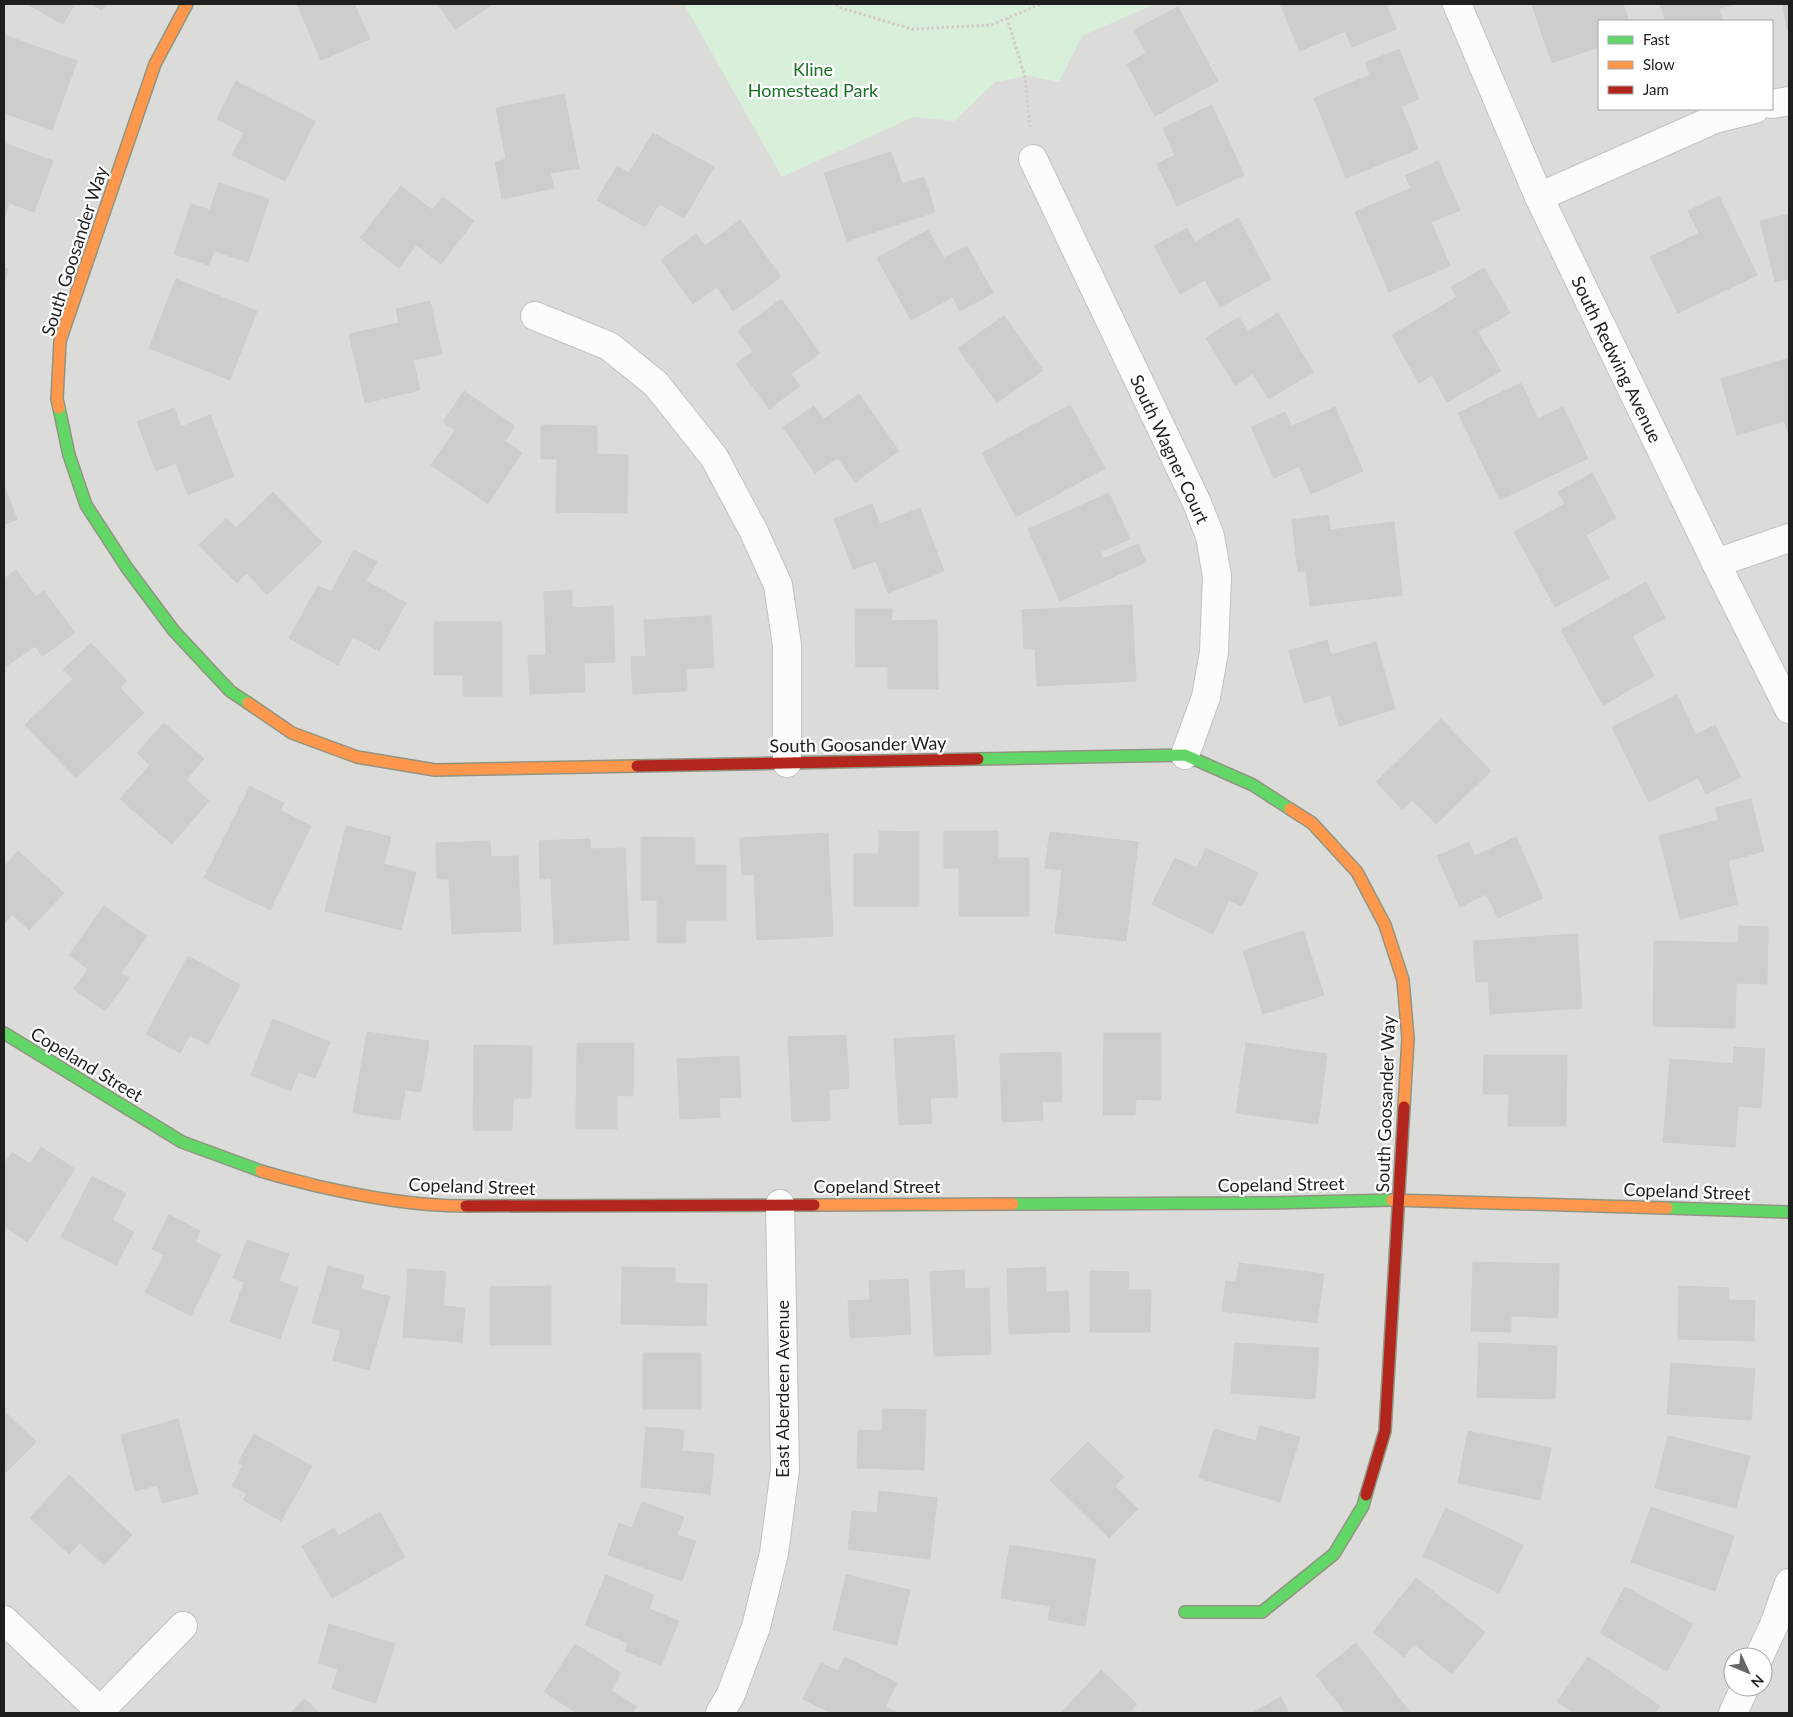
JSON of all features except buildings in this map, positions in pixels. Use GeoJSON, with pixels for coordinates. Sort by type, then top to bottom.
{"type":"FeatureCollection","features":[{"type":"Feature","properties":{"kind":"street","name":"South Goosander Way"},"geometry":{"type":"LineString","coordinates":[[187,4],[156,64],[60,341],[58,399],[70,455],[86,505],[127,568],[174,631],[230,692],[292,733],[357,757],[435,770],[1185,755],[1253,785],[1312,823],[1357,872],[1385,924],[1403,980],[1408,1038],[1385,1431],[1363,1506],[1334,1554],[1262,1612],[1185,1612]]}},
{"type":"Feature","properties":{"kind":"street","name":"South Redwing Avenue"},"geometry":{"type":"LineString","coordinates":[[1457,4],[1539,197],[1716,563],[1789,709]]}},
{"type":"Feature","properties":{"kind":"street"},"geometry":{"type":"LineString","coordinates":[[1773,104],[1789,101]]}},
{"type":"Feature","properties":{"kind":"street"},"geometry":{"type":"LineString","coordinates":[[1539,197],[1715,119],[1751,110]]}},
{"type":"Feature","properties":{"kind":"street","name":"South Wagner Court"},"geometry":{"type":"LineString","coordinates":[[1033,159],[1197,503],[1210,536],[1217,576],[1214,652],[1206,697],[1185,755]]}},
{"type":"Feature","properties":{"kind":"street"},"geometry":{"type":"LineString","coordinates":[[536,316],[609,346],[656,384],[714,456],[754,532],[778,585],[787,645],[787,763]]}},
{"type":"Feature","properties":{"kind":"street"},"geometry":{"type":"LineString","coordinates":[[1716,563],[1789,538]]}},
{"type":"Feature","properties":{"kind":"street","name":"Copeland Street"},"geometry":{"type":"LineString","coordinates":[[6,1039],[182,1142],[276,1176],[356,1195],[434,1206],[1255,1203],[1400,1200],[1789,1212]]}},
{"type":"Feature","properties":{"kind":"street","name":"East Aberdeen Avenue"},"geometry":{"type":"LineString","coordinates":[[720,1713],[731,1694],[756,1627],[774,1553],[785,1470],[780,1204]]}},
{"type":"Feature","properties":{"kind":"street"},"geometry":{"type":"LineString","coordinates":[[1764,1647],[1789,1583]]}},
{"type":"Feature","properties":{"kind":"street"},"geometry":{"type":"LineString","coordinates":[[4,1620],[101,1712],[184,1626]]}},
{"type":"Feature","properties":{"kind":"street"},"geometry":{"type":"LineString","coordinates":[[1733,1713],[1740,1697]]}},
{"type":"Feature","properties":{"kind":"path"},"geometry":{"type":"LineString","coordinates":[[836,4],[841,8],[912,29],[991,25],[1041,4]]}},
{"type":"Feature","properties":{"kind":"path"},"geometry":{"type":"LineString","coordinates":[[1007,18],[1026,77],[1033,159]]}},
{"type":"Feature","properties":{"kind":"shaded area"},"geometry":{"type":"Polygon","coordinates":[[[4,4],[1789,4],[1789,1713],[4,1713],[4,4]]]}},
{"type":"Feature","properties":{"kind":"green space","name":"Kline Homestead Park"},"geometry":{"type":"Polygon","coordinates":[[[684,4],[1155,4],[1082,36],[1059,82],[1029,76],[995,82],[954,121],[913,117],[782,177],[684,4]]]}},
{"type":"Feature","properties":{"kind":"traffic: fast"},"geometry":{"type":"LineString","coordinates":[[59,408],[69,455],[86,505],[127,568],[174,631],[230,691],[248,703]]}},
{"type":"Feature","properties":{"kind":"traffic: fast"},"geometry":{"type":"LineString","coordinates":[[978,759],[1185,755],[1253,785],[1290,809]]}},
{"type":"Feature","properties":{"kind":"traffic: fast"},"geometry":{"type":"LineString","coordinates":[[4,1033],[182,1142],[261,1171]]}},
{"type":"Feature","properties":{"kind":"traffic: fast"},"geometry":{"type":"LineString","coordinates":[[1013,1204],[1265,1203],[1392,1200]]}},
{"type":"Feature","properties":{"kind":"traffic: fast"},"geometry":{"type":"LineString","coordinates":[[1667,1208],[1789,1212]]}},
{"type":"Feature","properties":{"kind":"traffic: fast"},"geometry":{"type":"LineString","coordinates":[[1185,1612],[1262,1612],[1334,1554],[1363,1506],[1366,1495]]}},
{"type":"Feature","properties":{"kind":"traffic: slow"},"geometry":{"type":"LineString","coordinates":[[59,408],[57,399],[60,341],[155,64],[187,4]]}},
{"type":"Feature","properties":{"kind":"traffic: slow"},"geometry":{"type":"LineString","coordinates":[[248,703],[292,733],[357,757],[435,770],[637,766]]}},
{"type":"Feature","properties":{"kind":"traffic: slow"},"geometry":{"type":"LineString","coordinates":[[1290,809],[1312,823],[1357,872],[1385,925],[1403,980],[1408,1038],[1404,1107]]}},
{"type":"Feature","properties":{"kind":"traffic: slow"},"geometry":{"type":"LineString","coordinates":[[261,1171],[317,1186],[372,1197],[409,1203],[466,1206]]}},
{"type":"Feature","properties":{"kind":"traffic: slow"},"geometry":{"type":"LineString","coordinates":[[1392,1200],[1667,1208]]}},
{"type":"Feature","properties":{"kind":"traffic: slow"},"geometry":{"type":"LineString","coordinates":[[814,1205],[1013,1204]]}},
{"type":"Feature","properties":{"kind":"traffic: jam"},"geometry":{"type":"LineString","coordinates":[[637,766],[978,759]]}},
{"type":"Feature","properties":{"kind":"traffic: jam"},"geometry":{"type":"LineString","coordinates":[[1366,1495],[1385,1431],[1404,1107]]}},
{"type":"Feature","properties":{"kind":"traffic: jam"},"geometry":{"type":"LineString","coordinates":[[466,1206],[814,1205]]}}]}
